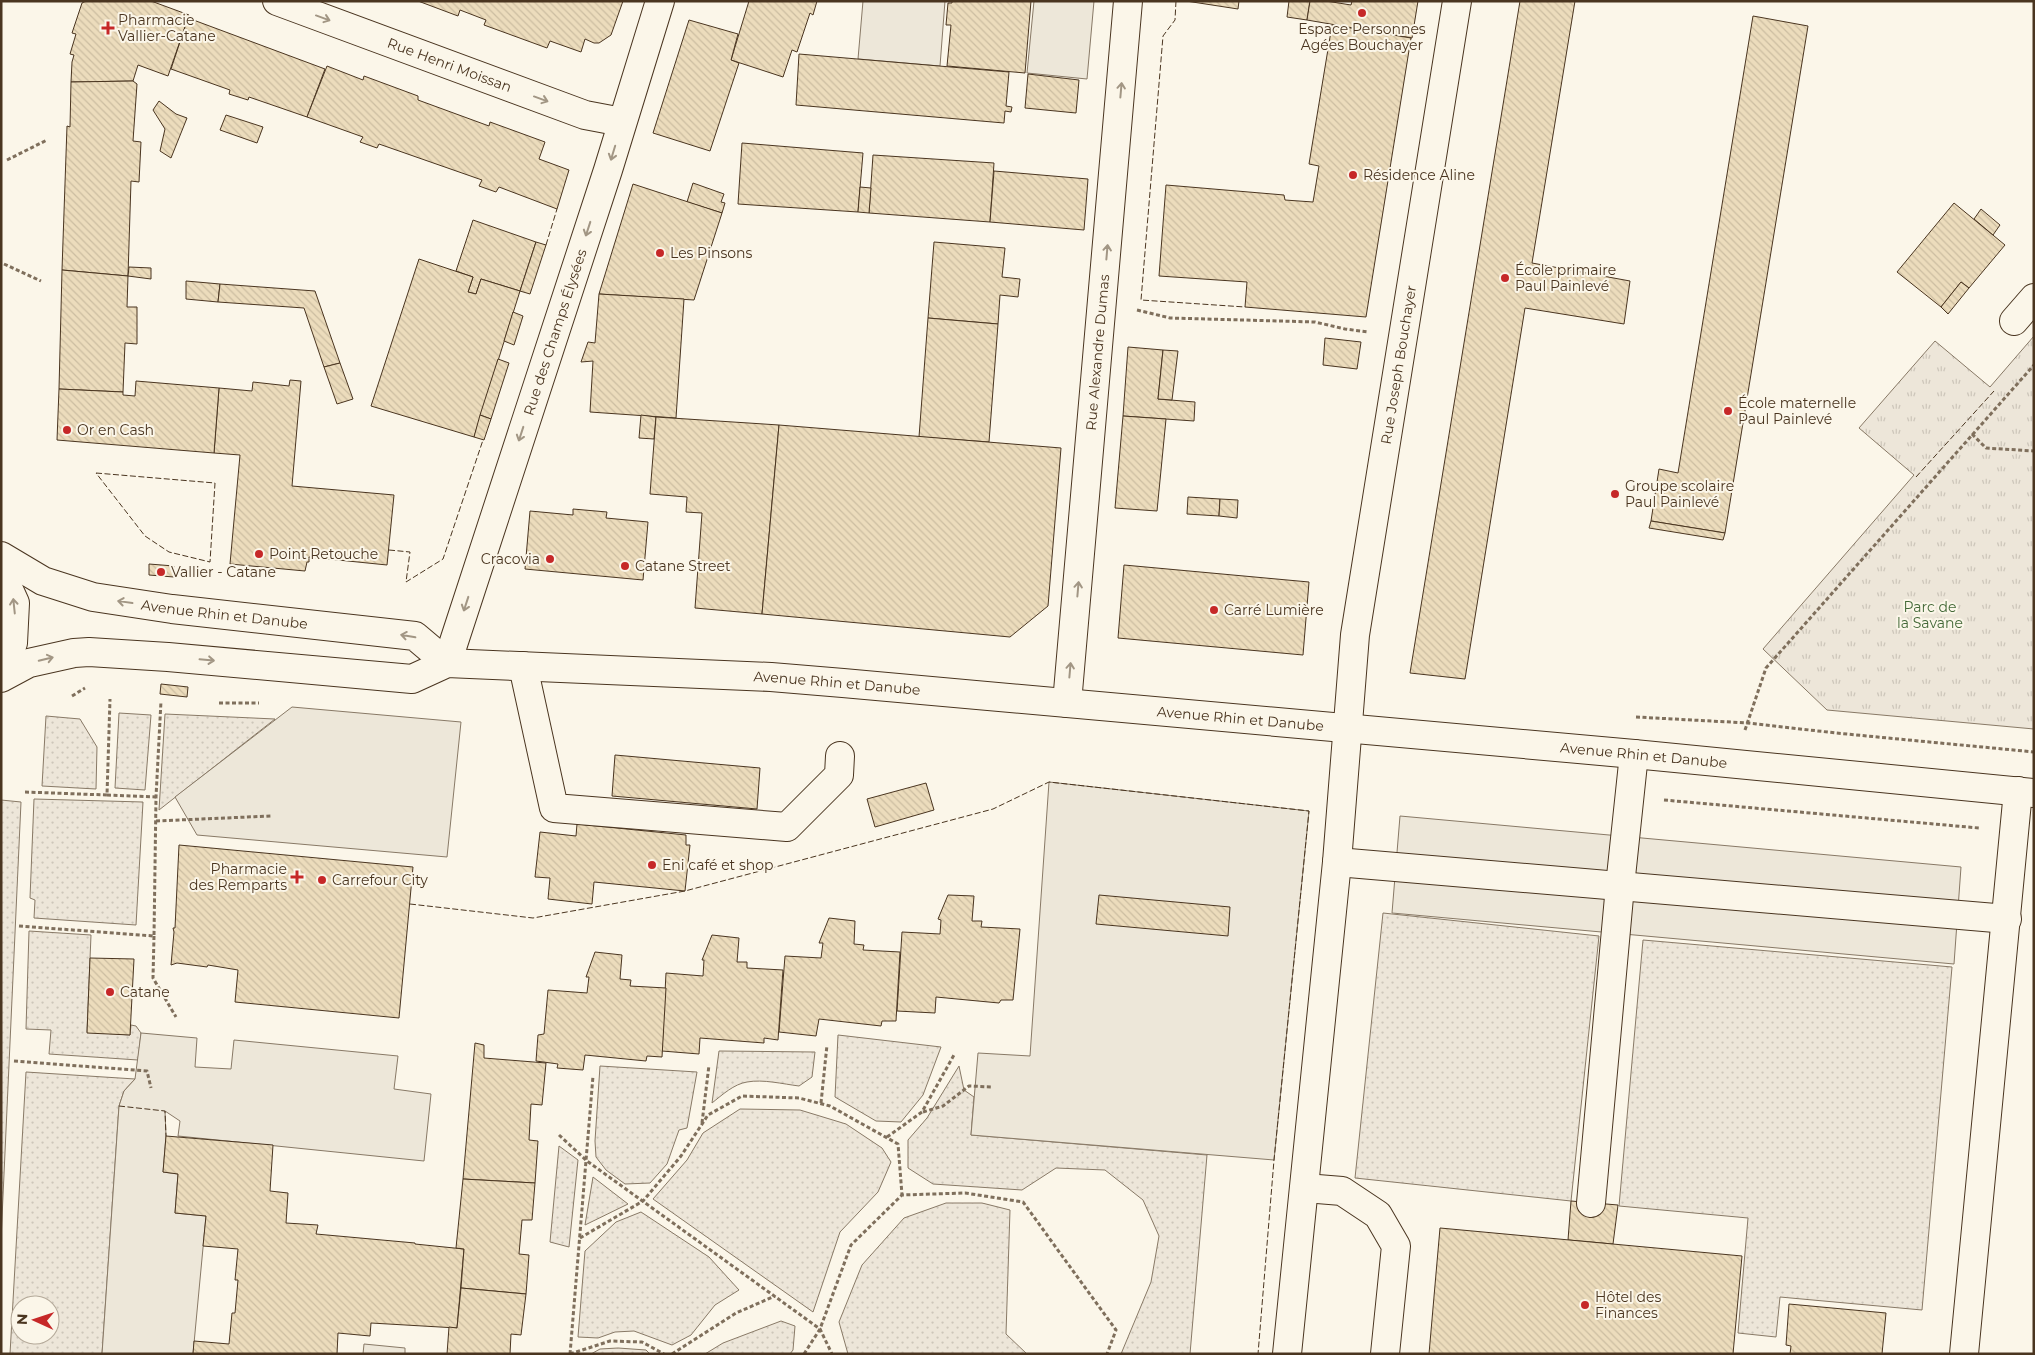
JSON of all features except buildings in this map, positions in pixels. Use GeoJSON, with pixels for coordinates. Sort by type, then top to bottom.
{"type":"FeatureCollection","features":[{"type":"Feature","properties":{"kind":"street","name":"Rue Henri Moissan"},"geometry":{"type":"LineString","coordinates":[[277,1],[585,115],[622,122]]}},
{"type":"Feature","properties":{"kind":"street","name":"Rue des Champs Élysées"},"geometry":{"type":"LineString","coordinates":[[447,663],[660,1]]}},
{"type":"Feature","properties":{"kind":"street","name":"Rue Alexandre Dumas"},"geometry":{"type":"LineString","coordinates":[[1067,703],[1103,308],[1128,1]]}},
{"type":"Feature","properties":{"kind":"street","name":"Rue Joseph Bouchayer"},"geometry":{"type":"LineString","coordinates":[[1288,1354],[1337,862],[1346,729],[1356,635],[1456,1]]}},
{"type":"Feature","properties":{"kind":"street"},"geometry":{"type":"LineString","coordinates":[[2014,321],[2034,298]]}},
{"type":"Feature","properties":{"kind":"street","name":"Avenue Rhin et Danube"},"geometry":{"type":"LineString","coordinates":[[1,556],[43,581],[93,597],[172,609],[415,636],[447,663]]}},
{"type":"Feature","properties":{"kind":"street"},"geometry":{"type":"LineString","coordinates":[[1,572],[15,603],[13,642],[1,670]]}},
{"type":"Feature","properties":{"kind":"street","name":"Avenue Rhin et Danube"},"geometry":{"type":"LineString","coordinates":[[1,678],[29,663],[67,654],[89,652],[168,657],[412,679],[447,663],[771,677],[1634,754],[2026,792]]}},
{"type":"Feature","properties":{"kind":"street"},"geometry":{"type":"LineString","coordinates":[[523,666],[554,808],[788,827],[839,775],[840,756]]}},
{"type":"Feature","properties":{"kind":"street"},"geometry":{"type":"LineString","coordinates":[[1591,1203],[1634,754]]}},
{"type":"Feature","properties":{"kind":"street"},"geometry":{"type":"LineString","coordinates":[[1964,1354],[2007,919],[2026,792]]}},
{"type":"Feature","properties":{"kind":"street"},"geometry":{"type":"LineString","coordinates":[[1337,862],[2007,919]]}},
{"type":"Feature","properties":{"kind":"street"},"geometry":{"type":"LineString","coordinates":[[1305,1188],[1342,1191],[1378,1215],[1396,1246],[1385,1354]]}},
{"type":"Feature","properties":{"kind":"path"},"geometry":{"type":"LineString","coordinates":[[7,160],[47,140]]}},
{"type":"Feature","properties":{"kind":"path"},"geometry":{"type":"LineString","coordinates":[[4,264],[41,281]]}},
{"type":"Feature","properties":{"kind":"path"},"geometry":{"type":"LineString","coordinates":[[1103,308],[1134,309],[1170,318],[1315,322],[1345,330],[1404,335]]}},
{"type":"Feature","properties":{"kind":"path"},"geometry":{"type":"LineString","coordinates":[[1734,764],[1766,668],[2034,365]]}},
{"type":"Feature","properties":{"kind":"path"},"geometry":{"type":"LineString","coordinates":[[1972,434],[1986,448],[2034,451]]}},
{"type":"Feature","properties":{"kind":"path"},"geometry":{"type":"LineString","coordinates":[[107,795],[110,699]]}},
{"type":"Feature","properties":{"kind":"path"},"geometry":{"type":"LineString","coordinates":[[161,701],[156,797],[153,978],[176,1017]]}},
{"type":"Feature","properties":{"kind":"path"},"geometry":{"type":"LineString","coordinates":[[25,792],[156,797]]}},
{"type":"Feature","properties":{"kind":"path"},"geometry":{"type":"LineString","coordinates":[[156,821],[271,816]]}},
{"type":"Feature","properties":{"kind":"path"},"geometry":{"type":"LineString","coordinates":[[19,926],[154,936]]}},
{"type":"Feature","properties":{"kind":"path"},"geometry":{"type":"LineString","coordinates":[[821,1103],[827,1045]]}},
{"type":"Feature","properties":{"kind":"path"},"geometry":{"type":"LineString","coordinates":[[922,1112],[954,1056]]}},
{"type":"Feature","properties":{"kind":"path"},"geometry":{"type":"LineString","coordinates":[[14,1061],[147,1071],[151,1088]]}},
{"type":"Feature","properties":{"kind":"path"},"geometry":{"type":"LineString","coordinates":[[702,1123],[709,1065]]}},
{"type":"Feature","properties":{"kind":"path"},"geometry":{"type":"LineString","coordinates":[[593,1076],[570,1354],[610,1340],[642,1342],[664,1354]]}},
{"type":"Feature","properties":{"kind":"path"},"geometry":{"type":"LineString","coordinates":[[887,1137],[922,1112],[943,1106],[969,1086],[994,1087]]}},
{"type":"Feature","properties":{"kind":"path"},"geometry":{"type":"LineString","coordinates":[[580,1238],[643,1202],[681,1156],[708,1115],[742,1096],[799,1098],[821,1103],[887,1137],[898,1144],[902,1195]]}},
{"type":"Feature","properties":{"kind":"path"},"geometry":{"type":"LineString","coordinates":[[559,1135],[587,1161],[820,1328],[832,1354]]}},
{"type":"Feature","properties":{"kind":"path"},"geometry":{"type":"LineString","coordinates":[[804,1354],[820,1328],[851,1245],[902,1195],[965,1193],[1023,1202],[1116,1330],[1107,1354]]}},
{"type":"Feature","properties":{"kind":"path"},"geometry":{"type":"LineString","coordinates":[[672,1354],[736,1313],[775,1296]]}},
{"type":"Feature","properties":{"kind":"green space","name":"Parc de la Savane"},"geometry":{"type":"Polygon","coordinates":[[[2034,336],[2034,729],[1827,710],[1763,649],[1914,475],[1859,428],[1935,341],[1990,387],[2034,336]]]}},
{"type":"Feature","properties":{"kind":"green space"},"geometry":{"type":"Polygon","coordinates":[[[119,713],[151,715],[145,790],[115,788],[119,713]]]}},
{"type":"Feature","properties":{"kind":"green space"},"geometry":{"type":"Polygon","coordinates":[[[165,714],[275,719],[159,810],[165,714]]]}},
{"type":"Feature","properties":{"kind":"green space"},"geometry":{"type":"Polygon","coordinates":[[[46,716],[80,719],[97,747],[96,789],[42,786],[46,716]]]}},
{"type":"Feature","properties":{"kind":"green space"},"geometry":{"type":"Polygon","coordinates":[[[34,799],[143,802],[136,925],[34,918],[35,900],[30,898],[34,799]]]}},
{"type":"Feature","properties":{"kind":"green space"},"geometry":{"type":"Polygon","coordinates":[[[1,800],[21,802],[1,1240],[1,800]]]}},
{"type":"Feature","properties":{"kind":"green space"},"geometry":{"type":"Polygon","coordinates":[[[1383,913],[1599,936],[1571,1201],[1355,1178],[1383,913]]]}},
{"type":"Feature","properties":{"kind":"green space"},"geometry":{"type":"Polygon","coordinates":[[[29,931],[91,935],[87,1032],[130,1035],[131,1025],[136,1026],[141,1033],[138,1060],[49,1054],[51,1030],[26,1029],[29,931]]]}},
{"type":"Feature","properties":{"kind":"green space"},"geometry":{"type":"Polygon","coordinates":[[[1643,940],[1952,967],[1922,1310],[1780,1297],[1776,1337],[1738,1333],[1748,1218],[1619,1206],[1643,940]]]}},
{"type":"Feature","properties":{"kind":"green space"},"geometry":{"type":"Polygon","coordinates":[[[838,1035],[941,1047],[923,1095],[901,1122],[876,1121],[835,1097],[838,1035]]]}},
{"type":"Feature","properties":{"kind":"green space"},"geometry":{"type":"Polygon","coordinates":[[[719,1051],[815,1052],[812,1077],[799,1086],[760,1081],[742,1083],[728,1090],[712,1103],[719,1051]]]}},
{"type":"Feature","properties":{"kind":"green space"},"geometry":{"type":"Polygon","coordinates":[[[600,1066],[697,1072],[687,1128],[679,1130],[667,1164],[650,1183],[625,1184],[606,1170],[596,1157],[595,1141],[600,1066]]]}},
{"type":"Feature","properties":{"kind":"green space"},"geometry":{"type":"Polygon","coordinates":[[[959,1066],[964,1090],[974,1097],[971,1135],[1207,1155],[1190,1354],[1121,1354],[1151,1282],[1159,1236],[1143,1200],[1105,1170],[1056,1168],[1022,1190],[933,1184],[908,1168],[908,1140],[927,1118],[959,1066]]]}},
{"type":"Feature","properties":{"kind":"green space"},"geometry":{"type":"Polygon","coordinates":[[[26,1072],[135,1079],[124,1091],[119,1106],[102,1354],[10,1354],[11,1345],[60,1345],[60,1295],[13,1295],[26,1072]]]}},
{"type":"Feature","properties":{"kind":"green space"},"geometry":{"type":"Polygon","coordinates":[[[740,1109],[800,1110],[846,1124],[882,1148],[891,1162],[878,1192],[840,1232],[813,1312],[653,1199],[687,1160],[703,1133],[740,1109]]]}},
{"type":"Feature","properties":{"kind":"green space"},"geometry":{"type":"Polygon","coordinates":[[[559,1146],[578,1160],[569,1247],[550,1242],[559,1146]]]}},
{"type":"Feature","properties":{"kind":"green space"},"geometry":{"type":"Polygon","coordinates":[[[593,1177],[628,1204],[585,1225],[593,1177]]]}},
{"type":"Feature","properties":{"kind":"green space"},"geometry":{"type":"Polygon","coordinates":[[[946,1203],[982,1203],[1010,1210],[1006,1334],[1027,1354],[848,1354],[839,1322],[862,1265],[904,1218],[946,1203]]]}},
{"type":"Feature","properties":{"kind":"green space"},"geometry":{"type":"Polygon","coordinates":[[[641,1212],[709,1257],[739,1290],[715,1305],[691,1335],[672,1345],[634,1331],[615,1332],[598,1338],[578,1337],[585,1251],[616,1222],[641,1212]]]}},
{"type":"Feature","properties":{"kind":"green space"},"geometry":{"type":"Polygon","coordinates":[[[781,1321],[795,1326],[793,1350],[790,1354],[705,1354],[723,1343],[781,1321]]]}},
{"type":"Feature","properties":{"kind":"green space"},"geometry":{"type":"Polygon","coordinates":[[[600,1349],[646,1350],[650,1354],[591,1354],[600,1349]]]}},
{"type":"Feature","properties":{"kind":"shaded area"},"geometry":{"type":"Polygon","coordinates":[[[863,1],[945,1],[940,66],[858,59],[863,1]]]}},
{"type":"Feature","properties":{"kind":"shaded area"},"geometry":{"type":"Polygon","coordinates":[[[1034,1],[1094,1],[1087,79],[1027,73],[1034,1]]]}},
{"type":"Feature","properties":{"kind":"shaded area"},"geometry":{"type":"Polygon","coordinates":[[[292,707],[461,722],[447,857],[197,835],[175,797],[292,707]]]}},
{"type":"Feature","properties":{"kind":"shaded area"},"geometry":{"type":"Polygon","coordinates":[[[1049,782],[1309,811],[1274,1160],[971,1135],[978,1053],[1030,1056],[1049,782]]]}},
{"type":"Feature","properties":{"kind":"shaded area"},"geometry":{"type":"Polygon","coordinates":[[[1400,816],[1961,867],[1954,964],[1392,913],[1400,816]]]}},
{"type":"Feature","properties":{"kind":"shaded area"},"geometry":{"type":"Polygon","coordinates":[[[141,1033],[197,1038],[195,1067],[231,1069],[234,1040],[398,1056],[394,1089],[431,1094],[424,1161],[178,1136],[180,1121],[165,1111],[166,1136],[163,1172],[178,1174],[175,1213],[206,1216],[193,1354],[102,1354],[119,1106],[124,1091],[135,1079],[141,1033]]]}},
{"type":"Feature","properties":{"kind":"shaded area"},"geometry":{"type":"Polygon","coordinates":[[[364,1344],[405,1348],[405,1354],[363,1354],[364,1344]]]}},
{"type":"Feature","properties":{"kind":"fence"},"geometry":{"type":"LineString","coordinates":[[1176,1],[1175,20],[1163,36],[1141,300],[1245,307]]}},
{"type":"Feature","properties":{"kind":"fence"},"geometry":{"type":"LineString","coordinates":[[546,245],[557,209]]}},
{"type":"Feature","properties":{"kind":"fence"},"geometry":{"type":"LineString","coordinates":[[1916,477],[1994,391]]}},
{"type":"Feature","properties":{"kind":"fence"},"geometry":{"type":"LineString","coordinates":[[389,550],[410,552],[406,582],[443,559],[483,440]]}},
{"type":"Feature","properties":{"kind":"fence"},"geometry":{"type":"LineString","coordinates":[[96,473],[215,483],[210,562],[169,552],[145,536],[96,473]]}},
{"type":"Feature","properties":{"kind":"fence"},"geometry":{"type":"LineString","coordinates":[[410,904],[533,918],[685,891],[993,809],[1049,782],[1309,811],[1274,1160],[1258,1354]]}},
{"type":"Feature","properties":{"kind":"fence"},"geometry":{"type":"LineString","coordinates":[[119,1106],[165,1111],[166,1136]]}},
{"type":"Feature","properties":{"kind":"place","name":"Espace Personnes Agées Bouchayer"},"geometry":{"type":"Point","coordinates":[1362,13]}},
{"type":"Feature","properties":{"kind":"place","name":"Pharmacie Vallier-Catane"},"geometry":{"type":"Point","coordinates":[108,28]}},
{"type":"Feature","properties":{"kind":"place","name":"Résidence Aline"},"geometry":{"type":"Point","coordinates":[1353,175]}},
{"type":"Feature","properties":{"kind":"place","name":"Les Pinsons"},"geometry":{"type":"Point","coordinates":[660,253]}},
{"type":"Feature","properties":{"kind":"place","name":"École primaire Paul Painlevé"},"geometry":{"type":"Point","coordinates":[1505,278]}},
{"type":"Feature","properties":{"kind":"place","name":"École maternelle Paul Painlevé"},"geometry":{"type":"Point","coordinates":[1728,411]}},
{"type":"Feature","properties":{"kind":"place","name":"Or en Cash"},"geometry":{"type":"Point","coordinates":[67,430]}},
{"type":"Feature","properties":{"kind":"place","name":"Groupe scolaire Paul Painlevé"},"geometry":{"type":"Point","coordinates":[1615,494]}},
{"type":"Feature","properties":{"kind":"place","name":"Point Retouche"},"geometry":{"type":"Point","coordinates":[259,554]}},
{"type":"Feature","properties":{"kind":"place","name":"Cracovia"},"geometry":{"type":"Point","coordinates":[550,559]}},
{"type":"Feature","properties":{"kind":"place","name":"Catane Street"},"geometry":{"type":"Point","coordinates":[625,566]}},
{"type":"Feature","properties":{"kind":"place","name":"Vallier - Catane"},"geometry":{"type":"Point","coordinates":[161,572]}},
{"type":"Feature","properties":{"kind":"place","name":"Carré Lumière"},"geometry":{"type":"Point","coordinates":[1214,610]}},
{"type":"Feature","properties":{"kind":"place","name":"Eni café et shop"},"geometry":{"type":"Point","coordinates":[652,865]}},
{"type":"Feature","properties":{"kind":"place","name":"Pharmacie des Remparts"},"geometry":{"type":"Point","coordinates":[297,877]}},
{"type":"Feature","properties":{"kind":"place","name":"Carrefour City"},"geometry":{"type":"Point","coordinates":[322,880]}},
{"type":"Feature","properties":{"kind":"place","name":"Catane"},"geometry":{"type":"Point","coordinates":[110,992]}},
{"type":"Feature","properties":{"kind":"place","name":"Hôtel des Finances"},"geometry":{"type":"Point","coordinates":[1585,1305]}}]}
